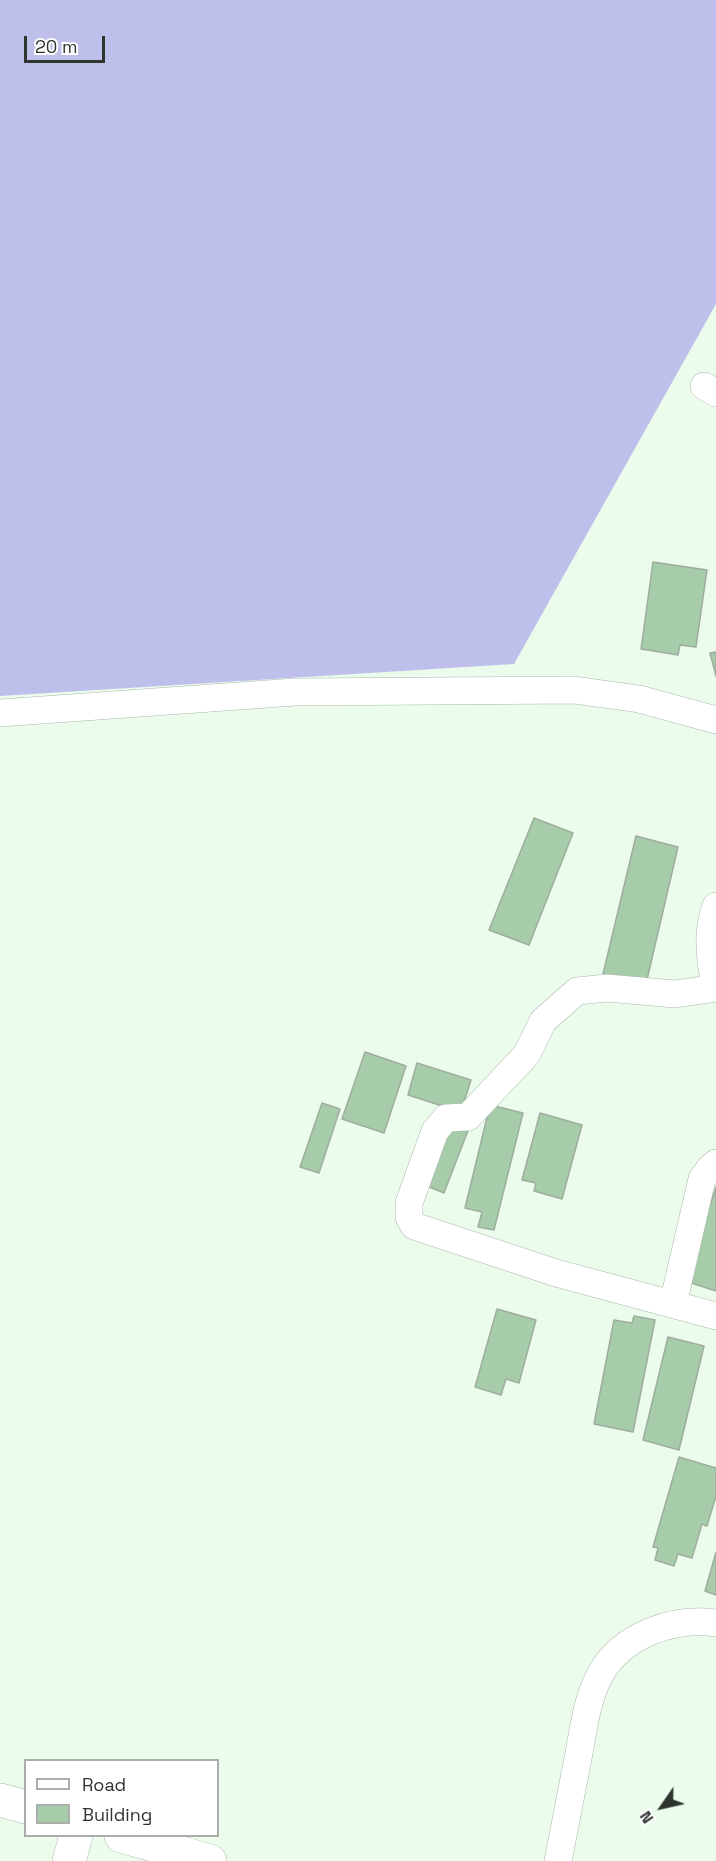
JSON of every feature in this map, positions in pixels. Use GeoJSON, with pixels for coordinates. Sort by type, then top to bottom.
{"type":"FeatureCollection","features":[{"type":"Feature","properties":{"kind":"highway"},"geometry":{"type":"LineString","coordinates":[[0,1800],[24,1806]]}},
{"type":"Feature","properties":{"kind":"highway"},"geometry":{"type":"LineString","coordinates":[[69,1861],[76,1837]]}},
{"type":"Feature","properties":{"kind":"highway"},"geometry":{"type":"LineString","coordinates":[[125,1837],[210,1861]]}},
{"type":"Feature","properties":{"kind":"street"},"geometry":{"type":"LineString","coordinates":[[0,712],[295,692],[574,690],[639,699],[716,720]]}},
{"type":"Feature","properties":{"kind":"street"},"geometry":{"type":"LineString","coordinates":[[716,906],[710,945],[716,988],[675,994],[608,988],[577,991],[543,1021],[527,1054],[468,1117],[446,1118],[435,1131],[409,1203],[409,1217],[414,1226],[556,1273],[716,1316]]}},
{"type":"Feature","properties":{"kind":"street"},"geometry":{"type":"LineString","coordinates":[[673,1304],[702,1179],[716,1163]]}},
{"type":"Feature","properties":{"kind":"street"},"geometry":{"type":"LineString","coordinates":[[558,1861],[589,1701],[601,1672],[621,1648],[640,1635],[665,1626],[716,1623]]}},
{"type":"Feature","properties":{"kind":"shaded area"},"geometry":{"type":"Polygon","coordinates":[[[0,0],[716,0],[716,304],[514,664],[0,696],[0,0]]]}},
{"type":"Feature","properties":{"kind":"building"},"geometry":{"type":"Polygon","coordinates":[[[653,562],[707,570],[696,647],[680,645],[678,655],[641,649],[653,562]]]}},
{"type":"Feature","properties":{"kind":"building"},"geometry":{"type":"Polygon","coordinates":[[[716,652],[716,676],[710,653],[716,652]]]}},
{"type":"Feature","properties":{"kind":"building"},"geometry":{"type":"Polygon","coordinates":[[[534,818],[573,833],[529,945],[489,930],[534,818]]]}},
{"type":"Feature","properties":{"kind":"building"},"geometry":{"type":"Polygon","coordinates":[[[636,836],[678,847],[646,984],[603,974],[636,836]]]}},
{"type":"Feature","properties":{"kind":"building"},"geometry":{"type":"Polygon","coordinates":[[[365,1052],[406,1066],[384,1133],[342,1119],[365,1052]]]}},
{"type":"Feature","properties":{"kind":"building"},"geometry":{"type":"Polygon","coordinates":[[[417,1063],[471,1080],[461,1112],[408,1095],[417,1063]]]}},
{"type":"Feature","properties":{"kind":"building"},"geometry":{"type":"Polygon","coordinates":[[[322,1103],[340,1109],[319,1173],[300,1167],[322,1103]]]}},
{"type":"Feature","properties":{"kind":"building"},"geometry":{"type":"Polygon","coordinates":[[[490,1105],[523,1113],[494,1230],[478,1227],[482,1212],[465,1208],[490,1105]]]}},
{"type":"Feature","properties":{"kind":"building"},"geometry":{"type":"Polygon","coordinates":[[[540,1113],[582,1125],[562,1199],[534,1191],[536,1183],[522,1180],[540,1113]]]}},
{"type":"Feature","properties":{"kind":"building"},"geometry":{"type":"Polygon","coordinates":[[[451,1121],[469,1128],[444,1193],[427,1186],[451,1121]]]}},
{"type":"Feature","properties":{"kind":"building"},"geometry":{"type":"Polygon","coordinates":[[[716,1187],[716,1291],[685,1281],[716,1187]]]}},
{"type":"Feature","properties":{"kind":"building"},"geometry":{"type":"Polygon","coordinates":[[[497,1309],[536,1320],[519,1383],[506,1379],[501,1395],[475,1387],[497,1309]]]}},
{"type":"Feature","properties":{"kind":"building"},"geometry":{"type":"Polygon","coordinates":[[[634,1316],[655,1320],[633,1432],[594,1424],[614,1320],[632,1323],[634,1316]]]}},
{"type":"Feature","properties":{"kind":"building"},"geometry":{"type":"Polygon","coordinates":[[[668,1337],[704,1346],[679,1450],[643,1440],[668,1337]]]}},
{"type":"Feature","properties":{"kind":"building"},"geometry":{"type":"Polygon","coordinates":[[[679,1457],[716,1468],[716,1496],[707,1526],[702,1524],[692,1558],[678,1554],[674,1566],[655,1560],[658,1548],[653,1547],[679,1457]]]}},
{"type":"Feature","properties":{"kind":"building"},"geometry":{"type":"Polygon","coordinates":[[[716,1552],[716,1595],[705,1591],[716,1552]]]}}]}
